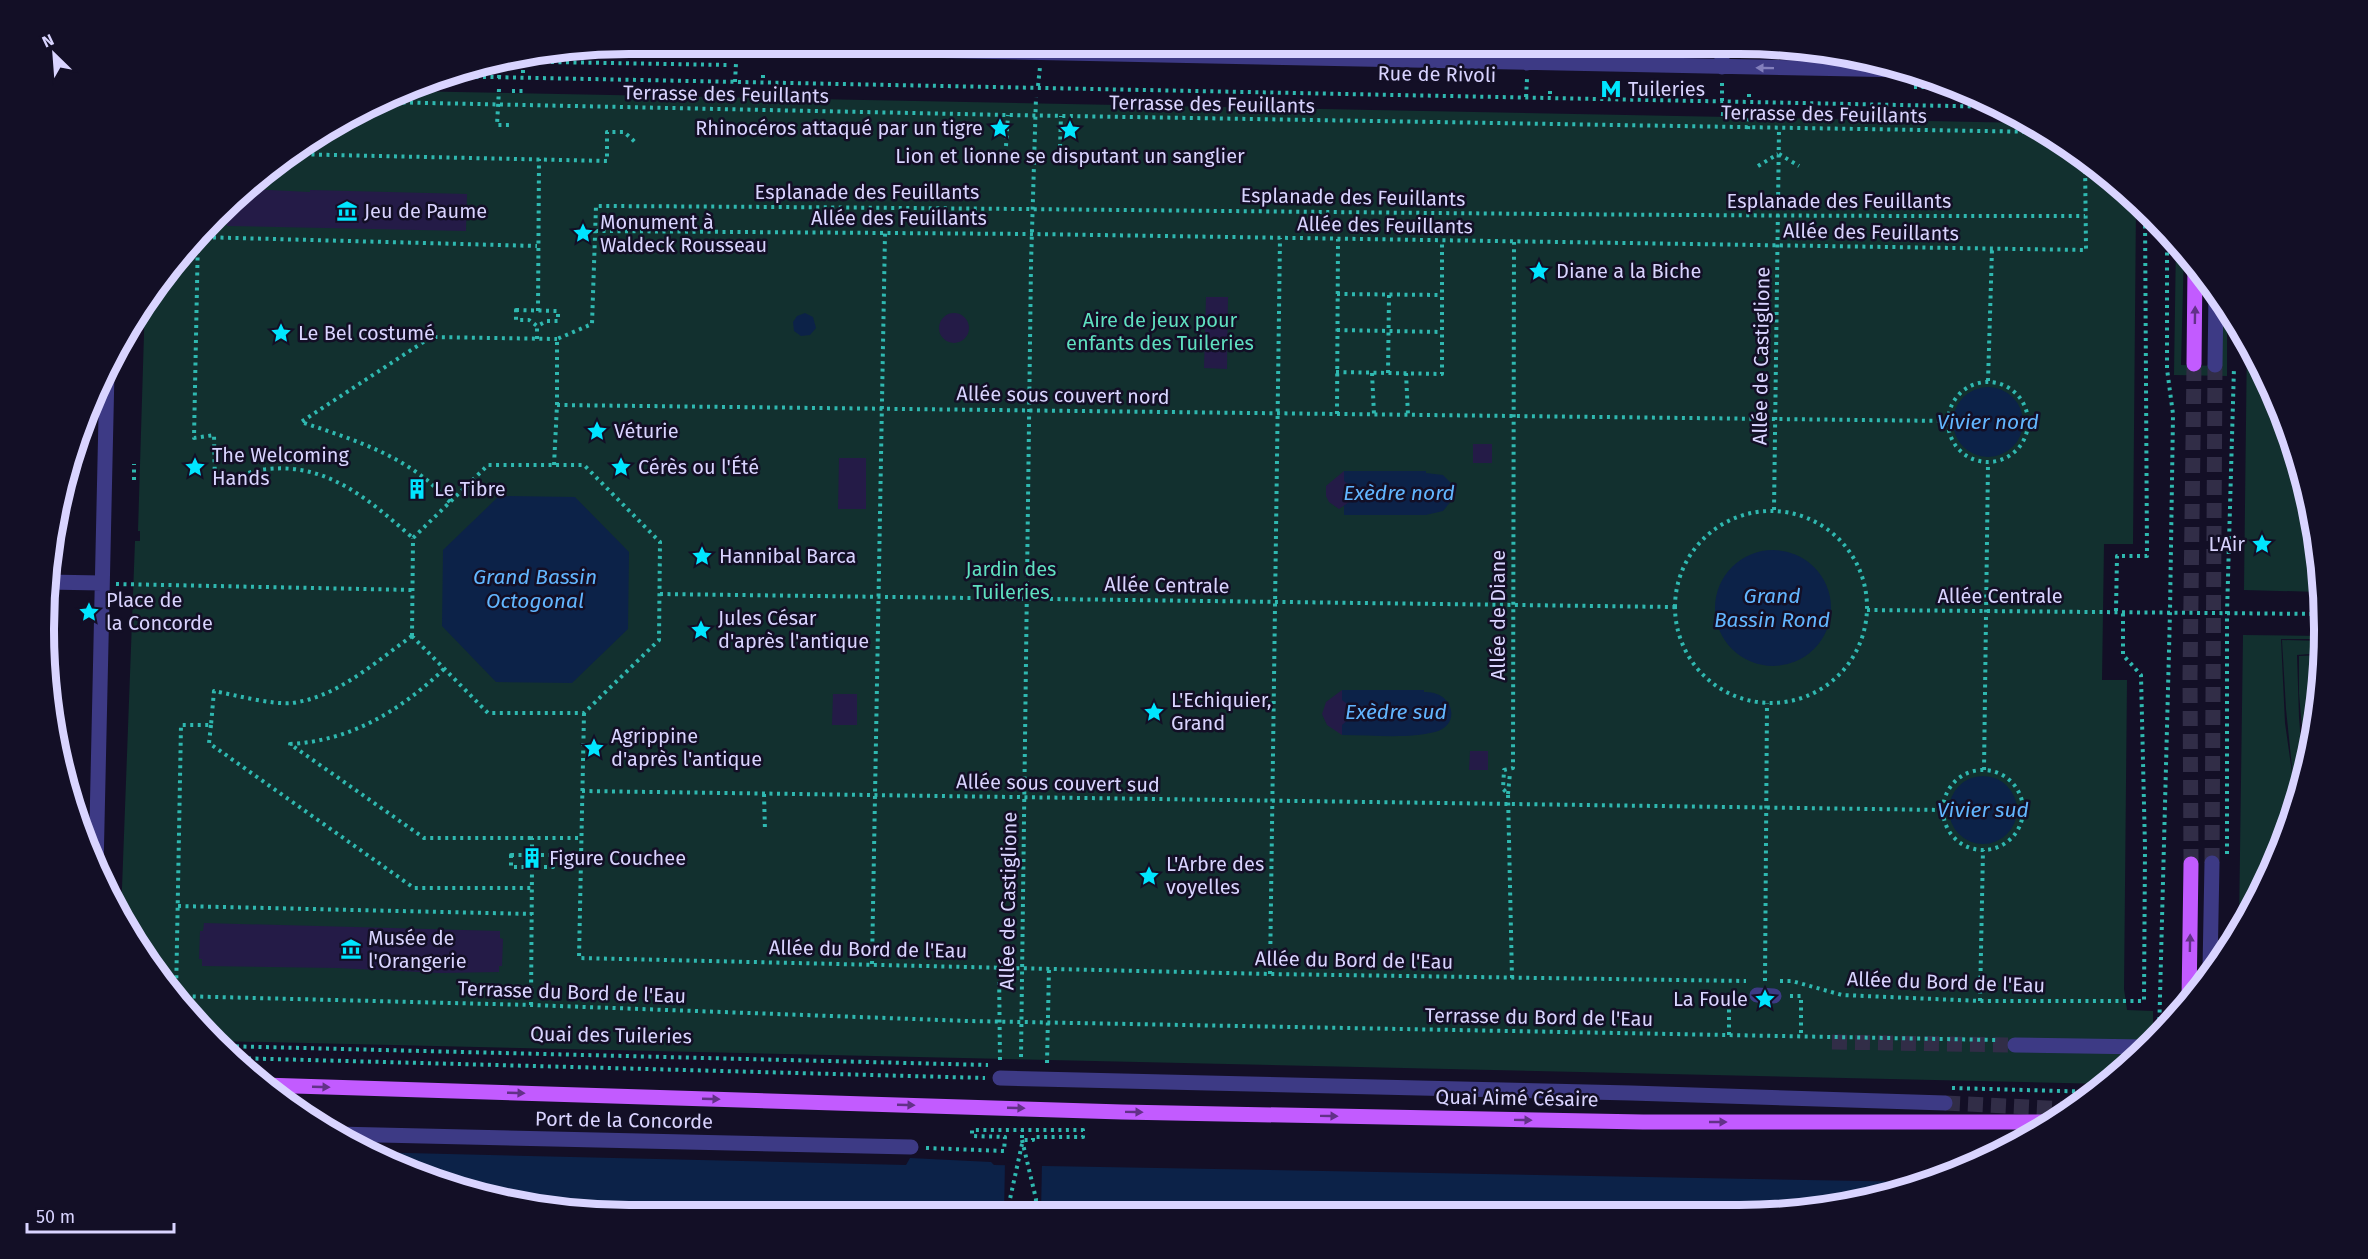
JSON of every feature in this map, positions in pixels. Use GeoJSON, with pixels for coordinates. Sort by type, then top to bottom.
{"type":"FeatureCollection","features":[{"type":"Feature","properties":{"kind":"main road"},"geometry":{"type":"LineString","coordinates":[[2194,364],[2195,279]]}},
{"type":"Feature","properties":{"kind":"main road"},"geometry":{"type":"LineString","coordinates":[[2189,987],[2191,864]]}},
{"type":"Feature","properties":{"kind":"main road","name":"Quai Aimé Césaire"},"geometry":{"type":"LineString","coordinates":[[278,1085],[986,1107],[1643,1122],[2036,1122]]}},
{"type":"Feature","properties":{"kind":"street","name":"Rue de Rivoli"},"geometry":{"type":"LineString","coordinates":[[1215,54],[1868,69]]}},
{"type":"Feature","properties":{"kind":"street"},"geometry":{"type":"LineString","coordinates":[[1527,54],[1527,63]]}},
{"type":"Feature","properties":{"kind":"street"},"geometry":{"type":"LineString","coordinates":[[1722,54],[1722,67]]}},
{"type":"Feature","properties":{"kind":"street"},"geometry":{"type":"LineString","coordinates":[[2215,365],[2216,308]]}},
{"type":"Feature","properties":{"kind":"street"},"geometry":{"type":"LineString","coordinates":[[96,846],[107,390]]}},
{"type":"Feature","properties":{"kind":"street"},"geometry":{"type":"LineString","coordinates":[[56,582],[102,583]]}},
{"type":"Feature","properties":{"kind":"street"},"geometry":{"type":"LineString","coordinates":[[2211,958],[2219,862]]}},
{"type":"Feature","properties":{"kind":"street"},"geometry":{"type":"LineString","coordinates":[[2015,1045],[2134,1047]]}},
{"type":"Feature","properties":{"kind":"street","name":"Quai Aimé Césaire"},"geometry":{"type":"LineString","coordinates":[[1000,1072],[1946,1103]]}},
{"type":"Feature","properties":{"kind":"street","name":"Port de la Concorde"},"geometry":{"type":"LineString","coordinates":[[354,1134],[914,1147]]}},
{"type":"Feature","properties":{"kind":"path"},"geometry":{"type":"LineString","coordinates":[[735,82],[736,66]]}},
{"type":"Feature","properties":{"kind":"path"},"geometry":{"type":"LineString","coordinates":[[499,69],[499,78]]}},
{"type":"Feature","properties":{"kind":"path","name":"Rue de Rivoli"},"geometry":{"type":"LineString","coordinates":[[471,77],[1978,107]]}},
{"type":"Feature","properties":{"kind":"path"},"geometry":{"type":"LineString","coordinates":[[499,89],[497,125],[511,125]]}},
{"type":"Feature","properties":{"kind":"path"},"geometry":{"type":"LineString","coordinates":[[512,91],[527,91]]}},
{"type":"Feature","properties":{"kind":"path","name":"Allée de Castiglione"},"geometry":{"type":"LineString","coordinates":[[1022,1058],[1031,264],[1036,97]]}},
{"type":"Feature","properties":{"kind":"path","name":"Terrasse des Feuillants"},"geometry":{"type":"LineString","coordinates":[[399,102],[1748,129],[2027,132]]}},
{"type":"Feature","properties":{"kind":"path"},"geometry":{"type":"LineString","coordinates":[[1721,114],[1735,115]]}},
{"type":"Feature","properties":{"kind":"path"},"geometry":{"type":"LineString","coordinates":[[1006,146],[1008,115]]}},
{"type":"Feature","properties":{"kind":"path"},"geometry":{"type":"LineString","coordinates":[[1765,115],[1778,115]]}},
{"type":"Feature","properties":{"kind":"path"},"geometry":{"type":"LineString","coordinates":[[1060,147],[1061,116]]}},
{"type":"Feature","properties":{"kind":"path"},"geometry":{"type":"LineString","coordinates":[[1748,129],[1749,117]]}},
{"type":"Feature","properties":{"kind":"path","name":"Allée de Castiglione"},"geometry":{"type":"LineString","coordinates":[[1774,510],[1779,129]]}},
{"type":"Feature","properties":{"kind":"path"},"geometry":{"type":"LineString","coordinates":[[305,154],[607,161],[607,132],[624,132],[635,142]]}},
{"type":"Feature","properties":{"kind":"path"},"geometry":{"type":"LineString","coordinates":[[1758,166],[1779,154],[1799,166]]}},
{"type":"Feature","properties":{"kind":"path"},"geometry":{"type":"LineString","coordinates":[[538,311],[539,159]]}},
{"type":"Feature","properties":{"kind":"path","name":"Allée des Feuillants"},"geometry":{"type":"LineString","coordinates":[[595,231],[1032,234],[2086,250],[2085,170]]}},
{"type":"Feature","properties":{"kind":"path","name":"Esplanade des Feuillants"},"geometry":{"type":"LineString","coordinates":[[595,231],[596,206],[1778,216],[2085,216]]}},
{"type":"Feature","properties":{"kind":"path"},"geometry":{"type":"LineString","coordinates":[[2116,610],[2117,556],[2147,556],[2145,223]]}},
{"type":"Feature","properties":{"kind":"path"},"geometry":{"type":"LineString","coordinates":[[450,502],[423,476],[388,456],[357,441],[301,422],[430,337],[557,339],[592,324],[595,231]]}},
{"type":"Feature","properties":{"kind":"path"},"geometry":{"type":"LineString","coordinates":[[872,963],[885,233]]}},
{"type":"Feature","properties":{"kind":"path"},"geometry":{"type":"LineString","coordinates":[[210,236],[537,246]]}},
{"type":"Feature","properties":{"kind":"path"},"geometry":{"type":"LineString","coordinates":[[1270,974],[1280,238]]}},
{"type":"Feature","properties":{"kind":"path"},"geometry":{"type":"LineString","coordinates":[[1337,414],[1338,239]]}},
{"type":"Feature","properties":{"kind":"path"},"geometry":{"type":"LineString","coordinates":[[1336,372],[1443,374],[1442,240]]}},
{"type":"Feature","properties":{"kind":"path","name":"Allée de Diane"},"geometry":{"type":"LineString","coordinates":[[1512,978],[1508,794],[1503,789],[1504,770],[1513,768],[1514,242]]}},
{"type":"Feature","properties":{"kind":"path"},"geometry":{"type":"LineString","coordinates":[[2159,1021],[2173,414],[2167,369],[2167,246]]}},
{"type":"Feature","properties":{"kind":"path"},"geometry":{"type":"LineString","coordinates":[[198,249],[194,438],[214,435],[215,484],[267,469],[305,469],[349,486],[413,538]]}},
{"type":"Feature","properties":{"kind":"path"},"geometry":{"type":"LineString","coordinates":[[1988,381],[1992,249]]}},
{"type":"Feature","properties":{"kind":"path"},"geometry":{"type":"LineString","coordinates":[[1337,294],[1442,295]]}},
{"type":"Feature","properties":{"kind":"path"},"geometry":{"type":"LineString","coordinates":[[1389,295],[1389,373]]}},
{"type":"Feature","properties":{"kind":"path"},"geometry":{"type":"LineString","coordinates":[[516,310],[558,311],[558,321],[547,321],[537,326],[529,320],[516,320],[516,310]]}},
{"type":"Feature","properties":{"kind":"path"},"geometry":{"type":"LineString","coordinates":[[537,326],[537,339]]}},
{"type":"Feature","properties":{"kind":"path"},"geometry":{"type":"LineString","coordinates":[[1337,330],[1442,332]]}},
{"type":"Feature","properties":{"kind":"path"},"geometry":{"type":"LineString","coordinates":[[554,465],[557,339]]}},
{"type":"Feature","properties":{"kind":"path"},"geometry":{"type":"LineString","coordinates":[[2219,862],[2234,356]]}},
{"type":"Feature","properties":{"kind":"path"},"geometry":{"type":"LineString","coordinates":[[1372,373],[1374,414]]}},
{"type":"Feature","properties":{"kind":"path"},"geometry":{"type":"LineString","coordinates":[[1407,374],[1408,415]]}},
{"type":"Feature","properties":{"kind":"path"},"geometry":{"type":"LineString","coordinates":[[1988,381],[2001,383],[2012,389],[2027,409],[2029,422],[2027,435],[2012,455],[1988,462],[1975,460],[1955,445],[1949,434],[1948,421],[1950,409],[1960,393],[1976,383],[1988,381]]}},
{"type":"Feature","properties":{"kind":"path","name":"Allée sous couvert nord"},"geometry":{"type":"LineString","coordinates":[[557,405],[1948,421]]}},
{"type":"Feature","properties":{"kind":"path"},"geometry":{"type":"LineString","coordinates":[[1984,770],[1988,462]]}},
{"type":"Feature","properties":{"kind":"path"},"geometry":{"type":"LineString","coordinates":[[134,464],[134,480]]}},
{"type":"Feature","properties":{"kind":"path"},"geometry":{"type":"LineString","coordinates":[[488,465],[584,465],[660,542],[659,640],[584,713],[488,713],[412,636],[413,538],[450,502],[488,465]]}},
{"type":"Feature","properties":{"kind":"path"},"geometry":{"type":"LineString","coordinates":[[1774,510],[1796,514],[1819,524],[1840,539],[1855,560],[1864,584],[1867,610],[1861,639],[1847,666],[1825,687],[1797,699],[1767,703],[1738,698],[1713,684],[1692,663],[1679,636],[1674,607],[1677,583],[1687,559],[1702,539],[1722,524],[1745,514],[1774,510]]}},
{"type":"Feature","properties":{"kind":"path"},"geometry":{"type":"LineString","coordinates":[[102,583],[413,590]]}},
{"type":"Feature","properties":{"kind":"path","name":"Allée Centrale"},"geometry":{"type":"LineString","coordinates":[[660,594],[1674,607]]}},
{"type":"Feature","properties":{"kind":"path","name":"Allée Centrale"},"geometry":{"type":"LineString","coordinates":[[1867,610],[1986,612],[2116,610],[2314,614]]}},
{"type":"Feature","properties":{"kind":"path","name":"Allée du Bord de l'Eau"},"geometry":{"type":"LineString","coordinates":[[582,838],[579,958],[1728,982],[1765,991],[1792,981],[1842,995],[1980,1001],[2144,1001],[2145,848],[2141,675],[2123,655],[2123,611]]}},
{"type":"Feature","properties":{"kind":"path"},"geometry":{"type":"LineString","coordinates":[[412,636],[354,678],[322,696],[290,703],[214,692],[209,743],[414,888],[532,888]]}},
{"type":"Feature","properties":{"kind":"path"},"geometry":{"type":"LineString","coordinates":[[444,669],[418,694],[376,721],[321,741],[290,744],[424,838],[582,838],[584,713]]}},
{"type":"Feature","properties":{"kind":"path"},"geometry":{"type":"LineString","coordinates":[[1765,991],[1767,703]]}},
{"type":"Feature","properties":{"kind":"path"},"geometry":{"type":"LineString","coordinates":[[176,984],[181,725],[211,725]]}},
{"type":"Feature","properties":{"kind":"path"},"geometry":{"type":"LineString","coordinates":[[1984,770],[2002,775],[2016,786],[2022,798],[2024,810],[2022,823],[2011,838],[1995,848],[1983,850],[1971,848],[1951,834],[1945,822],[1943,810],[1945,798],[1951,786],[1960,777],[1984,770]]}},
{"type":"Feature","properties":{"kind":"path"},"geometry":{"type":"LineString","coordinates":[[1508,794],[1510,772]]}},
{"type":"Feature","properties":{"kind":"path","name":"Allée sous couvert sud"},"geometry":{"type":"LineString","coordinates":[[582,791],[1943,810]]}},
{"type":"Feature","properties":{"kind":"path"},"geometry":{"type":"LineString","coordinates":[[764,794],[765,831]]}},
{"type":"Feature","properties":{"kind":"path"},"geometry":{"type":"LineString","coordinates":[[532,838],[532,855]]}},
{"type":"Feature","properties":{"kind":"path"},"geometry":{"type":"LineString","coordinates":[[1980,1001],[1983,850]]}},
{"type":"Feature","properties":{"kind":"path"},"geometry":{"type":"LineString","coordinates":[[511,855],[553,855],[553,867],[532,867],[511,867],[511,855]]}},
{"type":"Feature","properties":{"kind":"path"},"geometry":{"type":"LineString","coordinates":[[531,1005],[532,867]]}},
{"type":"Feature","properties":{"kind":"path"},"geometry":{"type":"LineString","coordinates":[[178,906],[532,914]]}},
{"type":"Feature","properties":{"kind":"path"},"geometry":{"type":"LineString","coordinates":[[999,967],[1000,1072]]}},
{"type":"Feature","properties":{"kind":"path"},"geometry":{"type":"LineString","coordinates":[[1047,1067],[1049,968]]}},
{"type":"Feature","properties":{"kind":"path"},"geometry":{"type":"LineString","coordinates":[[1729,1035],[1729,995],[1737,995]]}},
{"type":"Feature","properties":{"kind":"path","name":"Terrasse du Bord de l'Eau"},"geometry":{"type":"LineString","coordinates":[[186,996],[531,1005],[968,1021],[1996,1040]]}},
{"type":"Feature","properties":{"kind":"path"},"geometry":{"type":"LineString","coordinates":[[1795,996],[1801,996],[1801,1037]]}},
{"type":"Feature","properties":{"kind":"path","name":"Quai des Tuileries"},"geometry":{"type":"LineString","coordinates":[[234,1046],[1000,1072]]}},
{"type":"Feature","properties":{"kind":"path","name":"Quai des Tuileries"},"geometry":{"type":"LineString","coordinates":[[246,1058],[1000,1072]]}},
{"type":"Feature","properties":{"kind":"path"},"geometry":{"type":"LineString","coordinates":[[914,1147],[1004,1151],[1005,1137],[972,1136],[972,1130],[1083,1130],[1083,1137],[1033,1137],[1033,1140],[1022,1140]]}},
{"type":"Feature","properties":{"kind":"path"},"geometry":{"type":"LineString","coordinates":[[1010,1205],[1022,1130]]}},
{"type":"Feature","properties":{"kind":"path"},"geometry":{"type":"LineString","coordinates":[[1022,1140],[1035,1205]]}},
{"type":"Feature","properties":{"kind":"path"},"geometry":{"type":"LineString","coordinates":[[1023,1200],[1023,1205]]}},
{"type":"Feature","properties":{"kind":"green space","name":"Jardin des Tuileries"},"geometry":{"type":"Polygon","coordinates":[[[427,91],[2011,123],[2089,173],[2136,214],[2133,544],[2104,544],[2102,680],[2127,680],[2124,989],[2127,1010],[2153,1011],[2153,1028],[2092,1084],[228,1041],[173,980],[151,949],[122,900],[135,541],[140,541],[140,531],[138,531],[144,321],[151,310],[197,250],[250,197],[279,173],[342,131],[375,113],[427,91]]]}},
{"type":"Feature","properties":{"kind":"green space"},"geometry":{"type":"Polygon","coordinates":[[[2176,256],[2184,265],[2181,365],[2221,366],[2221,316],[2227,326],[2227,376],[2174,375],[2176,256]]]}},
{"type":"Feature","properties":{"kind":"green space"},"geometry":{"type":"Polygon","coordinates":[[[2247,360],[2270,409],[2294,481],[2303,517],[2313,592],[2244,590],[2247,360]]]}},
{"type":"Feature","properties":{"kind":"green space"},"geometry":{"type":"Polygon","coordinates":[[[2243,635],[2314,636],[2314,639],[2281,639],[2285,723],[2293,781],[2270,850],[2239,913],[2243,635]]]}},
{"type":"Feature","properties":{"kind":"green space"},"geometry":{"type":"Polygon","coordinates":[[[2282,640],[2314,641],[2313,654],[2297,655],[2301,748],[2293,780],[2282,640]]]}},
{"type":"Feature","properties":{"kind":"green space"},"geometry":{"type":"Polygon","coordinates":[[[2313,655],[2303,741],[2299,694],[2299,656],[2313,655]]]}},
{"type":"Feature","properties":{"kind":"water"},"geometry":{"type":"Polygon","coordinates":[[[805,313],[813,317],[816,328],[810,335],[801,336],[794,331],[793,322],[797,316],[805,313]]]}},
{"type":"Feature","properties":{"kind":"water","name":"Vivier nord"},"geometry":{"type":"Polygon","coordinates":[[[1988,387],[2001,390],[2013,397],[2020,409],[2023,422],[2020,435],[2013,447],[2001,454],[1988,457],[1975,454],[1963,447],[1956,435],[1953,422],[1956,409],[1963,397],[1975,390],[1988,387]]]}},
{"type":"Feature","properties":{"kind":"water","name":"Exèdre nord"},"geometry":{"type":"Polygon","coordinates":[[[1344,471],[1426,471],[1426,473],[1443,475],[1451,483],[1452,500],[1443,511],[1426,515],[1344,515],[1344,503],[1352,500],[1354,492],[1351,486],[1344,483],[1344,471]]]}},
{"type":"Feature","properties":{"kind":"water","name":"Grand Bassin Octogonal"},"geometry":{"type":"Polygon","coordinates":[[[499,496],[575,497],[629,552],[628,629],[572,683],[496,682],[442,626],[443,550],[499,496]]]}},
{"type":"Feature","properties":{"kind":"water","name":"Grand Bassin Rond"},"geometry":{"type":"Polygon","coordinates":[[[1773,550],[1795,554],[1814,567],[1827,586],[1831,608],[1827,630],[1814,649],[1795,662],[1773,666],[1751,662],[1732,649],[1719,630],[1715,608],[1719,586],[1732,567],[1751,554],[1773,550]]]}},
{"type":"Feature","properties":{"kind":"water","name":"Exèdre sud"},"geometry":{"type":"Polygon","coordinates":[[[1342,690],[1424,690],[1424,692],[1442,697],[1451,709],[1451,716],[1449,723],[1443,729],[1424,734],[1342,735],[1342,723],[1349,719],[1352,711],[1342,702],[1342,690]]]}},
{"type":"Feature","properties":{"kind":"water","name":"Vivier sud"},"geometry":{"type":"Polygon","coordinates":[[[1983,776],[1996,779],[2007,786],[2014,797],[2017,810],[2014,823],[2007,834],[1996,841],[1983,844],[1970,841],[1959,834],[1952,823],[1949,810],[1952,797],[1959,786],[1970,779],[1983,776]]]}},
{"type":"Feature","properties":{"kind":"water"},"geometry":{"type":"Polygon","coordinates":[[[390,1153],[906,1165],[910,1158],[991,1162],[994,1165],[1898,1182],[1851,1194],[1814,1200],[1738,1205],[630,1205],[592,1204],[517,1194],[445,1174],[390,1153]]]}},
{"type":"Feature","properties":{"kind":"pier"},"geometry":{"type":"Polygon","coordinates":[[[1005,1162],[1042,1163],[1041,1205],[1004,1205],[1005,1162]]]}},
{"type":"Feature","properties":{"kind":"building","name":"Jeu de Paume"},"geometry":{"type":"Polygon","coordinates":[[[259,190],[467,194],[466,231],[227,226],[225,221],[259,190]]]}},
{"type":"Feature","properties":{"kind":"building"},"geometry":{"type":"Polygon","coordinates":[[[1206,297],[1228,297],[1227,369],[1204,368],[1206,297]]]}},
{"type":"Feature","properties":{"kind":"building"},"geometry":{"type":"Polygon","coordinates":[[[954,313],[965,317],[969,328],[965,339],[954,343],[943,339],[939,328],[943,317],[954,313]]]}},
{"type":"Feature","properties":{"kind":"building"},"geometry":{"type":"Polygon","coordinates":[[[1473,444],[1492,444],[1492,463],[1473,463],[1473,444]]]}},
{"type":"Feature","properties":{"kind":"building"},"geometry":{"type":"Polygon","coordinates":[[[839,458],[866,458],[866,509],[838,509],[839,458]]]}},
{"type":"Feature","properties":{"kind":"building"},"geometry":{"type":"Polygon","coordinates":[[[1344,471],[1344,481],[1352,487],[1354,494],[1352,500],[1339,509],[1329,502],[1326,496],[1326,486],[1344,471]]]}},
{"type":"Feature","properties":{"kind":"building"},"geometry":{"type":"Polygon","coordinates":[[[1342,690],[1342,700],[1350,706],[1352,711],[1349,719],[1342,725],[1342,735],[1327,725],[1322,714],[1326,702],[1342,690]]]}},
{"type":"Feature","properties":{"kind":"building"},"geometry":{"type":"Polygon","coordinates":[[[833,694],[857,694],[857,725],[832,725],[833,694]]]}},
{"type":"Feature","properties":{"kind":"building"},"geometry":{"type":"Polygon","coordinates":[[[1470,751],[1488,751],[1488,770],[1469,770],[1470,751]]]}},
{"type":"Feature","properties":{"kind":"building","name":"Musée de l'Orangerie"},"geometry":{"type":"Polygon","coordinates":[[[204,923],[500,931],[500,938],[503,939],[502,966],[499,966],[499,972],[440,973],[337,968],[202,966],[202,959],[199,959],[200,931],[203,931],[204,923]]]}},
{"type":"Feature","properties":{"kind":"tunnel"},"geometry":{"type":"LineString","coordinates":[[2191,864],[2190,677],[2194,364]]}},
{"type":"Feature","properties":{"kind":"tunnel"},"geometry":{"type":"LineString","coordinates":[[2212,863],[2215,365]]}},
{"type":"Feature","properties":{"kind":"tunnel"},"geometry":{"type":"LineString","coordinates":[[1832,1042],[2015,1045]]}},
{"type":"Feature","properties":{"kind":"tunnel"},"geometry":{"type":"LineString","coordinates":[[1945,1103],[2057,1108]]}},
{"type":"Feature","properties":{"kind":"place","name":"Tuileries"},"geometry":{"type":"Point","coordinates":[1611,89]}},
{"type":"Feature","properties":{"kind":"place","name":"Rhinocéros attaqué par un tigre"},"geometry":{"type":"Point","coordinates":[1000,128]}},
{"type":"Feature","properties":{"kind":"place","name":"Lion et lionne se disputant un sanglier"},"geometry":{"type":"Point","coordinates":[1070,130]}},
{"type":"Feature","properties":{"kind":"place","name":"Jeu de Paume"},"geometry":{"type":"Point","coordinates":[347,211]}},
{"type":"Feature","properties":{"kind":"place","name":"Monument à Waldeck Rousseau"},"geometry":{"type":"Point","coordinates":[583,233]}},
{"type":"Feature","properties":{"kind":"place","name":"Diane a la Biche"},"geometry":{"type":"Point","coordinates":[1539,271]}},
{"type":"Feature","properties":{"kind":"place","name":"Le Bel costumé"},"geometry":{"type":"Point","coordinates":[281,333]}},
{"type":"Feature","properties":{"kind":"place","name":"Véturie"},"geometry":{"type":"Point","coordinates":[597,431]}},
{"type":"Feature","properties":{"kind":"place","name":"The Welcoming Hands"},"geometry":{"type":"Point","coordinates":[195,467]}},
{"type":"Feature","properties":{"kind":"place","name":"Cérès ou l'Été"},"geometry":{"type":"Point","coordinates":[621,467]}},
{"type":"Feature","properties":{"kind":"place","name":"Le Tibre"},"geometry":{"type":"Point","coordinates":[417,489]}},
{"type":"Feature","properties":{"kind":"place","name":"L'Air"},"geometry":{"type":"Point","coordinates":[2262,544]}},
{"type":"Feature","properties":{"kind":"place","name":"Hannibal Barca"},"geometry":{"type":"Point","coordinates":[702,556]}},
{"type":"Feature","properties":{"kind":"place","name":"Place de la Concorde"},"geometry":{"type":"Point","coordinates":[89,612]}},
{"type":"Feature","properties":{"kind":"place","name":"Jules César d'après l'antique"},"geometry":{"type":"Point","coordinates":[701,630]}},
{"type":"Feature","properties":{"kind":"place","name":"L'Echiquier, Grand"},"geometry":{"type":"Point","coordinates":[1154,712]}},
{"type":"Feature","properties":{"kind":"place","name":"Agrippine d'après l'antique"},"geometry":{"type":"Point","coordinates":[594,748]}},
{"type":"Feature","properties":{"kind":"place","name":"Figure Couchee"},"geometry":{"type":"Point","coordinates":[532,858]}},
{"type":"Feature","properties":{"kind":"place","name":"L'Arbre des voyelles"},"geometry":{"type":"Point","coordinates":[1149,876]}},
{"type":"Feature","properties":{"kind":"place","name":"Musée de l'Orangerie"},"geometry":{"type":"Point","coordinates":[351,949]}},
{"type":"Feature","properties":{"kind":"place","name":"La Foule"},"geometry":{"type":"Point","coordinates":[1765,999]}},
{"type":"Feature","properties":{"kind":"park label","name":"Aire de jeux pour enfants des Tuileries"},"geometry":{"type":"Point","coordinates":[1160,332]}}]}
